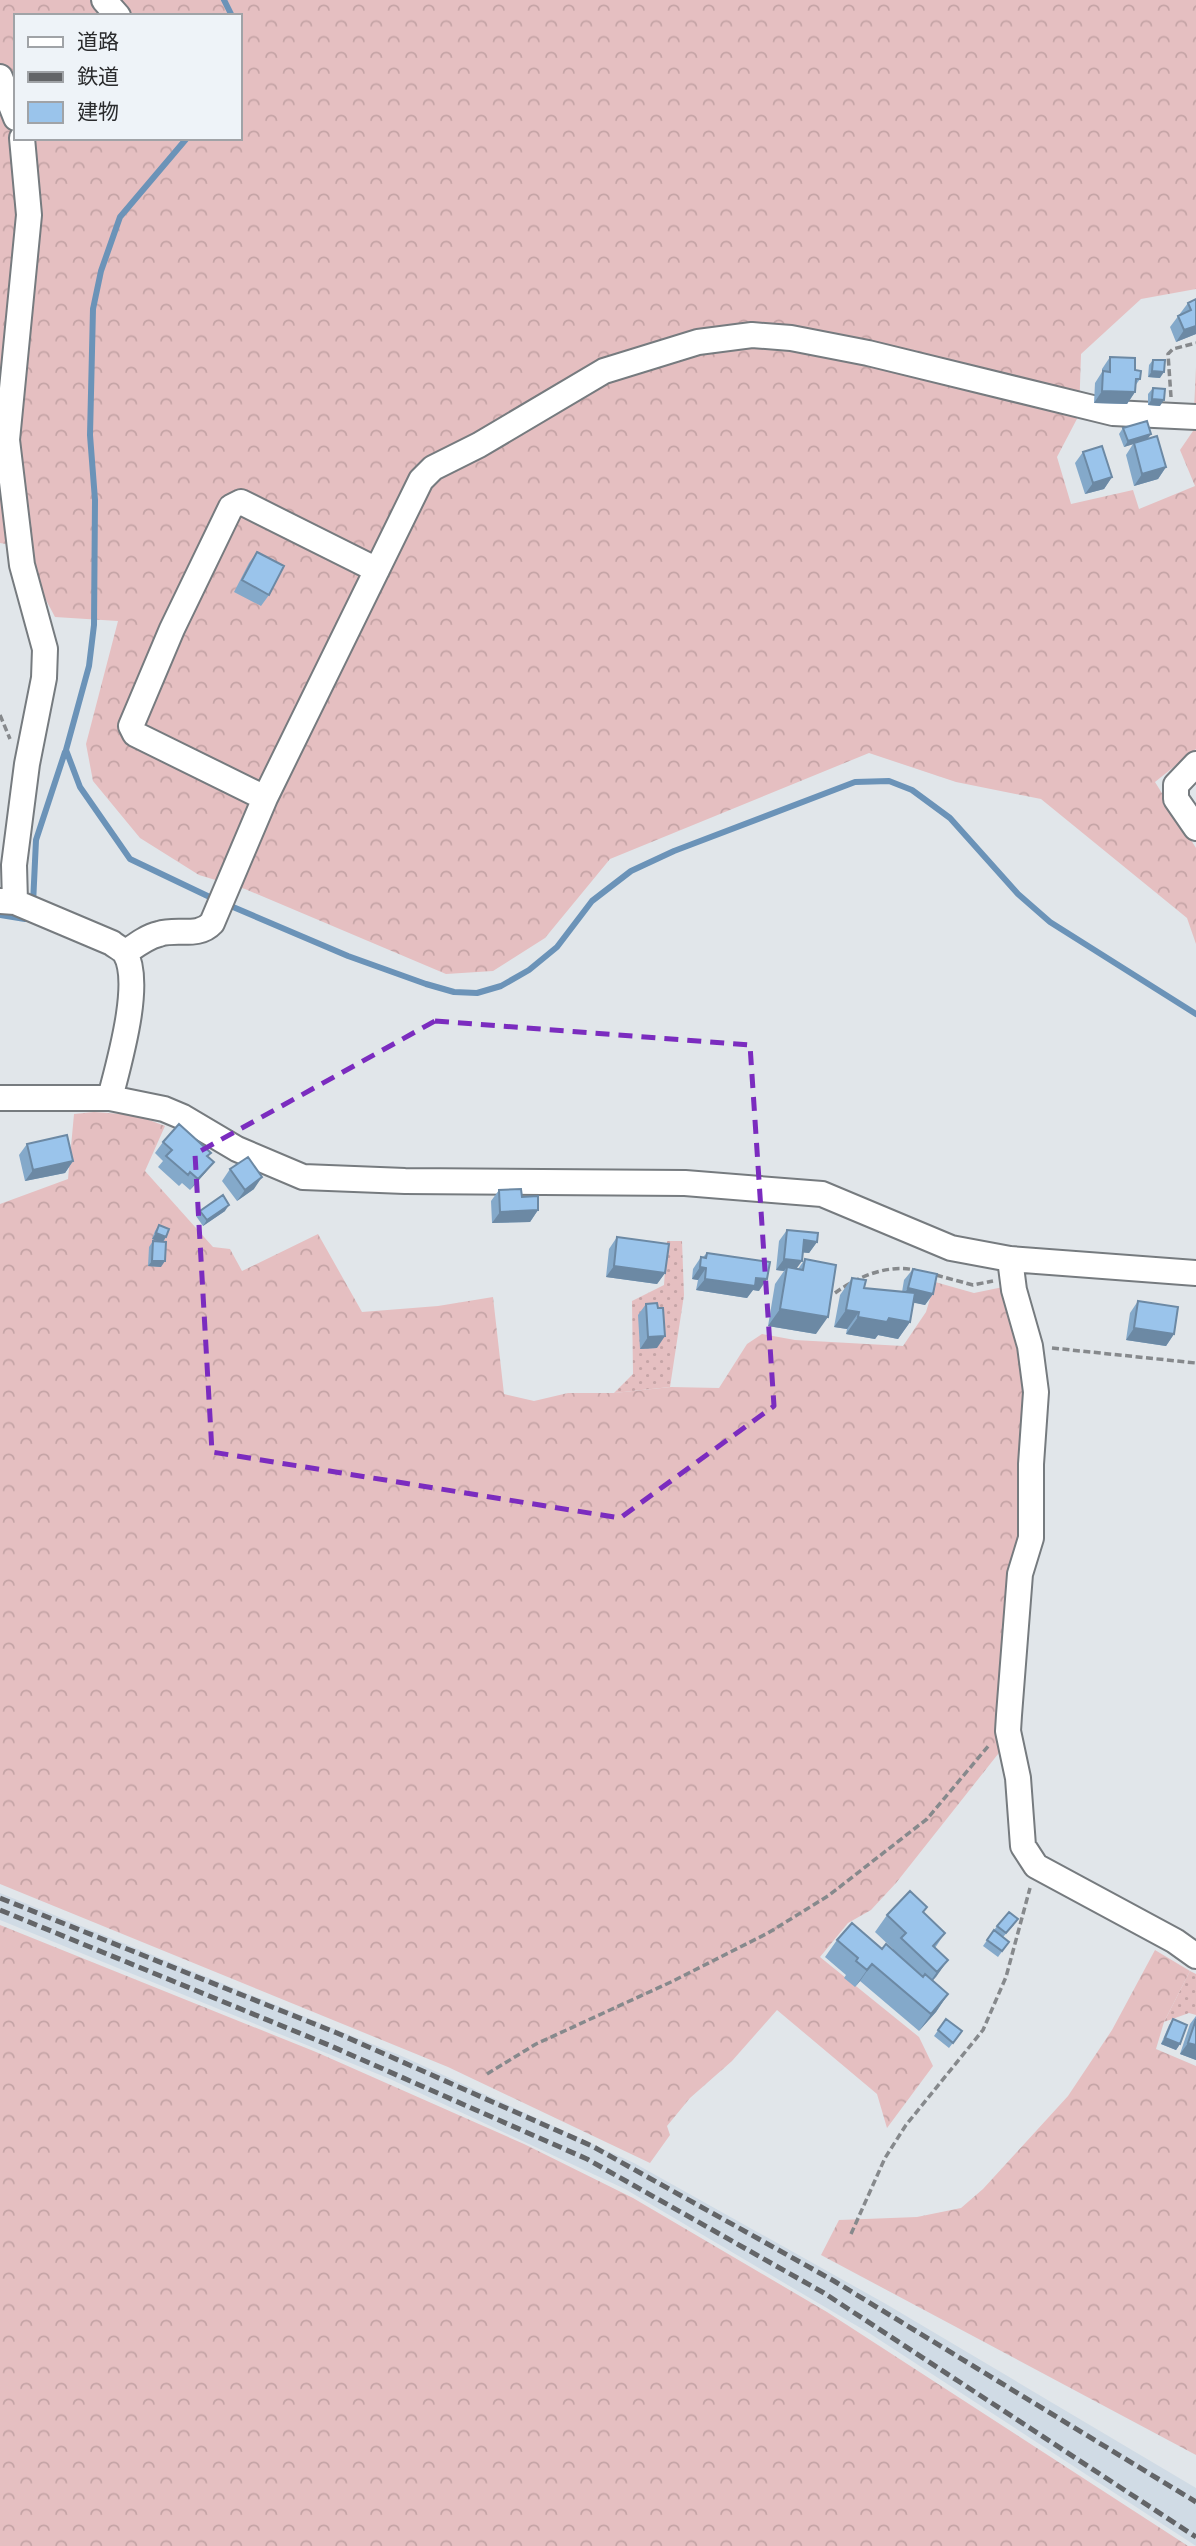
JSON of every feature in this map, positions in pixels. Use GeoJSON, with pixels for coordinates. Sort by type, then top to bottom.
{"type":"FeatureCollection","features":[{"type":"Feature","properties":{"kind":"street"},"geometry":{"type":"LineString","coordinates":[[104,0],[116,14]]}},
{"type":"Feature","properties":{"kind":"street"},"geometry":{"type":"LineString","coordinates":[[0,77],[14,113]]}},
{"type":"Feature","properties":{"kind":"street"},"geometry":{"type":"LineString","coordinates":[[22,140],[29,215],[3,440],[22,565],[45,649],[44,677],[27,764],[8,901],[112,943],[125,953],[130,975],[128,1030],[110,1098]]}},
{"type":"Feature","properties":{"kind":"street"},"geometry":{"type":"LineString","coordinates":[[125,953],[157,934],[206,930],[216,914],[265,798],[421,480],[433,468],[479,445],[604,371],[698,342],[752,335],[791,338],[868,352],[1113,413],[1185,417]]}},
{"type":"Feature","properties":{"kind":"street"},"geometry":{"type":"LineString","coordinates":[[265,798],[135,734],[131,726],[172,629],[232,507],[241,502],[377,570]]}},
{"type":"Feature","properties":{"kind":"street"},"geometry":{"type":"LineString","coordinates":[[1196,764],[1176,785],[1176,799],[1196,828]]}},
{"type":"Feature","properties":{"kind":"street"},"geometry":{"type":"LineString","coordinates":[[0,1098],[110,1098],[164,1109],[183,1117],[236,1149],[303,1177],[405,1181],[685,1184],[822,1194],[951,1248],[1011,1268],[1196,1273]]}},
{"type":"Feature","properties":{"kind":"street"},"geometry":{"type":"LineString","coordinates":[[1011,1268],[1030,1346],[1036,1392],[1031,1464],[1031,1538],[1020,1574],[1008,1731],[1018,1778],[1023,1846],[1036,1866],[1175,1941],[1196,1956]]}},
{"type":"Feature","properties":{"kind":"path"},"geometry":{"type":"LineString","coordinates":[[1185,417],[1168,354],[1173,349],[1196,343]]}},
{"type":"Feature","properties":{"kind":"path"},"geometry":{"type":"LineString","coordinates":[[835,1293],[850,1282],[890,1269],[905,1268],[973,1285],[1011,1268]]}},
{"type":"Feature","properties":{"kind":"path"},"geometry":{"type":"LineString","coordinates":[[1030,1346],[1196,1363]]}},
{"type":"Feature","properties":{"kind":"path"},"geometry":{"type":"LineString","coordinates":[[487,2074],[536,2045],[768,1933],[828,1896],[927,1819],[988,1746],[1008,1731]]}},
{"type":"Feature","properties":{"kind":"path"},"geometry":{"type":"LineString","coordinates":[[851,2234],[885,2158],[906,2125],[983,2030],[1006,1977],[1036,1866]]}},
{"type":"Feature","properties":{"kind":"highlighted area"},"geometry":{"type":"Polygon","coordinates":[[[435,1021],[750,1045],[774,1406],[620,1518],[212,1452],[195,1154],[435,1021]]]}},
{"type":"Feature","properties":{"kind":"shaded area"},"geometry":{"type":"Polygon","coordinates":[[[0,1893],[404,2057],[634,2163],[886,2304],[1196,2488],[1196,2546],[869,2333],[625,2189],[390,2079],[0,1920],[0,1893]]]}},
{"type":"Feature","properties":{"kind":"green space"},"geometry":{"type":"Polygon","coordinates":[[[0,0],[1196,0],[1196,289],[1141,299],[1081,354],[1079,415],[1057,457],[1071,504],[1133,490],[1139,509],[1195,486],[1180,450],[1193,431],[1196,367],[1196,749],[1155,782],[1196,848],[1196,944],[1187,918],[1041,799],[956,782],[869,753],[610,859],[545,938],[493,971],[446,974],[245,889],[199,875],[140,838],[93,781],[86,744],[118,621],[55,617],[36,581],[29,548],[0,543],[0,0]]]}},
{"type":"Feature","properties":{"kind":"green space"},"geometry":{"type":"Polygon","coordinates":[[[94,1112],[136,1115],[165,1126],[145,1171],[213,1247],[230,1249],[242,1271],[318,1234],[362,1312],[438,1306],[493,1297],[504,1394],[534,1401],[568,1393],[614,1393],[671,1387],[719,1388],[747,1344],[762,1334],[795,1340],[903,1346],[926,1312],[935,1282],[974,1293],[1008,1286],[1024,1349],[1025,1462],[1002,1749],[896,1883],[871,1910],[848,1923],[820,1957],[919,2037],[933,2066],[887,2128],[877,2094],[777,2010],[732,2061],[690,2098],[667,2126],[670,2135],[650,2163],[448,2067],[0,1884],[0,1204],[68,1179],[74,1114],[94,1112]]]}},
{"type":"Feature","properties":{"kind":"green space"},"geometry":{"type":"Polygon","coordinates":[[[667,1241],[682,1241],[684,1295],[670,1387],[614,1393],[633,1374],[632,1301],[664,1285],[667,1241]]]}},
{"type":"Feature","properties":{"kind":"green space"},"geometry":{"type":"Polygon","coordinates":[[[0,1925],[316,2052],[524,2144],[633,2198],[827,2312],[1188,2546],[0,2546],[0,1925]]]}},
{"type":"Feature","properties":{"kind":"green space"},"geometry":{"type":"Polygon","coordinates":[[[1155,1950],[1190,1971],[1164,2022],[1156,2049],[1196,2066],[1196,2455],[821,2255],[839,2220],[917,2217],[961,2208],[983,2189],[1068,2096],[1112,2030],[1155,1950]]]}},
{"type":"Feature","properties":{"kind":"green space"},"geometry":{"type":"Polygon","coordinates":[[[1190,1971],[1196,1974],[1196,2015],[1189,2013],[1164,2022],[1190,1971]]]}},
{"type":"Feature","properties":{"kind":"building"},"geometry":{"type":"Polygon","coordinates":[[[1196,299],[1196,326],[1184,330],[1178,316],[1191,310],[1188,303],[1196,299]]]}},
{"type":"Feature","properties":{"kind":"building"},"geometry":{"type":"Polygon","coordinates":[[[1110,357],[1135,358],[1135,370],[1141,371],[1140,379],[1136,379],[1135,392],[1102,391],[1103,371],[1110,372],[1110,357]]]}},
{"type":"Feature","properties":{"kind":"building"},"geometry":{"type":"Polygon","coordinates":[[[1153,360],[1165,360],[1164,372],[1152,371],[1153,360]]]}},
{"type":"Feature","properties":{"kind":"building"},"geometry":{"type":"Polygon","coordinates":[[[1153,388],[1165,389],[1164,400],[1152,399],[1153,388]]]}},
{"type":"Feature","properties":{"kind":"building"},"geometry":{"type":"Polygon","coordinates":[[[1147,421],[1151,434],[1128,441],[1123,428],[1147,421]]]}},
{"type":"Feature","properties":{"kind":"building"},"geometry":{"type":"Polygon","coordinates":[[[1157,436],[1166,467],[1142,474],[1134,443],[1157,436]]]}},
{"type":"Feature","properties":{"kind":"building"},"geometry":{"type":"Polygon","coordinates":[[[1102,446],[1112,477],[1093,483],[1083,452],[1102,446]]]}},
{"type":"Feature","properties":{"kind":"building"},"geometry":{"type":"Polygon","coordinates":[[[257,552],[284,566],[269,595],[242,580],[257,552]]]}},
{"type":"Feature","properties":{"kind":"building"},"geometry":{"type":"Polygon","coordinates":[[[179,1124],[211,1153],[207,1156],[214,1162],[198,1179],[190,1172],[188,1175],[166,1156],[172,1150],[163,1142],[179,1124]]]}},
{"type":"Feature","properties":{"kind":"building"},"geometry":{"type":"Polygon","coordinates":[[[67,1135],[73,1161],[33,1170],[27,1144],[67,1135]]]}},
{"type":"Feature","properties":{"kind":"building"},"geometry":{"type":"Polygon","coordinates":[[[248,1157],[262,1177],[245,1190],[230,1169],[248,1157]]]}},
{"type":"Feature","properties":{"kind":"building"},"geometry":{"type":"Polygon","coordinates":[[[521,1189],[522,1197],[538,1196],[538,1210],[500,1212],[499,1190],[521,1189]]]}},
{"type":"Feature","properties":{"kind":"building"},"geometry":{"type":"Polygon","coordinates":[[[223,1195],[229,1205],[207,1220],[200,1211],[223,1195]]]}},
{"type":"Feature","properties":{"kind":"building"},"geometry":{"type":"Polygon","coordinates":[[[159,1225],[169,1229],[166,1237],[156,1233],[159,1225]]]}},
{"type":"Feature","properties":{"kind":"building"},"geometry":{"type":"Polygon","coordinates":[[[787,1230],[818,1233],[817,1242],[804,1240],[802,1261],[784,1259],[787,1230]]]}},
{"type":"Feature","properties":{"kind":"building"},"geometry":{"type":"Polygon","coordinates":[[[617,1237],[669,1244],[665,1273],[614,1266],[617,1237]]]}},
{"type":"Feature","properties":{"kind":"building"},"geometry":{"type":"Polygon","coordinates":[[[153,1241],[166,1242],[165,1261],[152,1261],[153,1241]]]}},
{"type":"Feature","properties":{"kind":"building"},"geometry":{"type":"Polygon","coordinates":[[[707,1253],[770,1262],[767,1279],[756,1278],[755,1286],[705,1279],[706,1268],[700,1267],[701,1257],[706,1258],[707,1253]]]}},
{"type":"Feature","properties":{"kind":"building"},"geometry":{"type":"Polygon","coordinates":[[[805,1259],[836,1265],[828,1317],[780,1309],[787,1267],[803,1270],[805,1259]]]}},
{"type":"Feature","properties":{"kind":"building"},"geometry":{"type":"Polygon","coordinates":[[[913,1269],[937,1274],[933,1294],[908,1288],[913,1269]]]}},
{"type":"Feature","properties":{"kind":"building"},"geometry":{"type":"Polygon","coordinates":[[[852,1278],[866,1280],[864,1288],[915,1293],[910,1322],[889,1318],[887,1322],[858,1317],[859,1312],[846,1310],[852,1278]]]}},
{"type":"Feature","properties":{"kind":"building"},"geometry":{"type":"Polygon","coordinates":[[[1138,1301],[1178,1307],[1174,1334],[1134,1328],[1138,1301]]]}},
{"type":"Feature","properties":{"kind":"building"},"geometry":{"type":"Polygon","coordinates":[[[657,1303],[658,1308],[663,1308],[665,1336],[648,1337],[646,1304],[657,1303]]]}},
{"type":"Feature","properties":{"kind":"building"},"geometry":{"type":"Polygon","coordinates":[[[910,1891],[927,1907],[923,1912],[945,1933],[933,1946],[948,1960],[937,1972],[901,1938],[906,1933],[887,1915],[910,1891]]]}},
{"type":"Feature","properties":{"kind":"building"},"geometry":{"type":"Polygon","coordinates":[[[1009,1912],[1018,1919],[1006,1933],[997,1926],[1009,1912]]]}},
{"type":"Feature","properties":{"kind":"building"},"geometry":{"type":"Polygon","coordinates":[[[852,1923],[882,1949],[886,1944],[923,1977],[925,1974],[948,1994],[931,2014],[872,1964],[867,1970],[856,1961],[858,1958],[837,1940],[852,1923]]]}},
{"type":"Feature","properties":{"kind":"building"},"geometry":{"type":"Polygon","coordinates":[[[994,1930],[1009,1942],[1002,1951],[987,1940],[994,1930]]]}},
{"type":"Feature","properties":{"kind":"building"},"geometry":{"type":"Polygon","coordinates":[[[946,2019],[962,2031],[953,2043],[938,2030],[946,2019]]]}},
{"type":"Feature","properties":{"kind":"building"},"geometry":{"type":"Polygon","coordinates":[[[1173,2019],[1187,2025],[1180,2044],[1165,2038],[1173,2019]]]}},
{"type":"Feature","properties":{"kind":"building"},"geometry":{"type":"Polygon","coordinates":[[[1196,2019],[1196,2045],[1188,2043],[1196,2019]]]}},
{"type":"Feature","properties":{"kind":"waterway"},"geometry":{"type":"LineString","coordinates":[[224,0],[231,14]]}},
{"type":"Feature","properties":{"kind":"waterway"},"geometry":{"type":"LineString","coordinates":[[185,140],[120,217],[101,271],[93,309],[90,435],[95,500],[94,625],[89,666],[66,750],[80,787],[130,859],[216,900]]}},
{"type":"Feature","properties":{"kind":"waterway"},"geometry":{"type":"LineString","coordinates":[[33,904],[36,840],[65,752]]}},
{"type":"Feature","properties":{"kind":"waterway"},"geometry":{"type":"LineString","coordinates":[[226,904],[348,956],[426,984],[454,992],[477,993],[501,986],[529,970],[557,947],[592,901],[631,871],[674,851],[855,782],[889,781],[912,790],[950,818],[1018,894],[1050,922],[1196,1014]]}},
{"type":"Feature","properties":{"kind":"waterway"},"geometry":{"type":"LineString","coordinates":[[0,915],[25,919],[30,914]]}},
{"type":"Feature","properties":{"kind":"railway"},"geometry":{"type":"LineString","coordinates":[[0,1898],[337,2033],[592,2146],[834,2281],[1196,2502]]}},
{"type":"Feature","properties":{"kind":"railway"},"geometry":{"type":"LineString","coordinates":[[0,1910],[331,2046],[587,2159],[824,2293],[1196,2537]]}}]}
